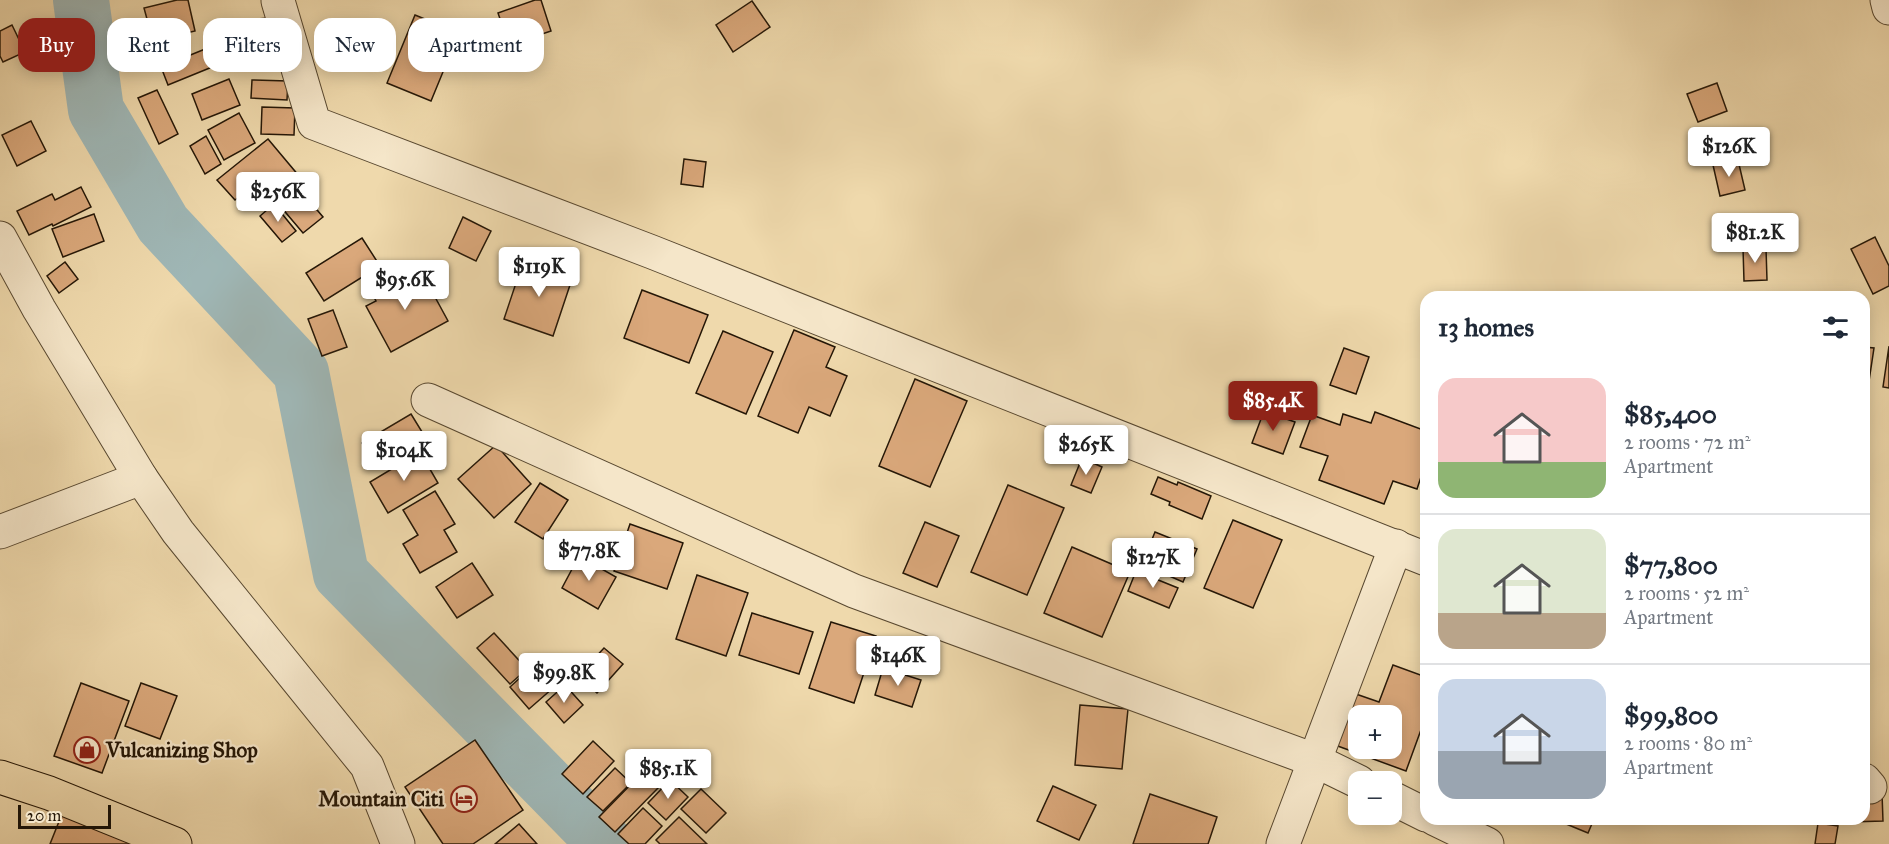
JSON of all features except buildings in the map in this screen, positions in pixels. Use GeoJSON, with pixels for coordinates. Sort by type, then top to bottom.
{"type":"FeatureCollection","features":[{"type":"Feature","properties":{"kind":"main road"},"geometry":{"type":"LineString","coordinates":[[0,777],[49,793],[175,844]]}},
{"type":"Feature","properties":{"kind":"street"},"geometry":{"type":"LineString","coordinates":[[1887,0],[1889,9]]}},
{"type":"Feature","properties":{"kind":"street"},"geometry":{"type":"LineString","coordinates":[[278,1],[314,123],[652,252],[1420,556]]}},
{"type":"Feature","properties":{"kind":"street"},"geometry":{"type":"LineString","coordinates":[[0,238],[39,309],[141,478],[178,531],[367,766],[398,844]]}},
{"type":"Feature","properties":{"kind":"street"},"geometry":{"type":"LineString","coordinates":[[428,400],[854,591],[1314,760],[1348,777]]}},
{"type":"Feature","properties":{"kind":"street"},"geometry":{"type":"LineString","coordinates":[[0,532],[141,478]]}},
{"type":"Feature","properties":{"kind":"street"},"geometry":{"type":"LineString","coordinates":[[1283,844],[1396,546]]}},
{"type":"Feature","properties":{"kind":"street"},"geometry":{"type":"LineString","coordinates":[[1402,803],[1420,812]]}},
{"type":"Feature","properties":{"kind":"street"},"geometry":{"type":"LineString","coordinates":[[1447,825],[1486,844]]}},
{"type":"Feature","properties":{"kind":"waterway"},"geometry":{"type":"LineString","coordinates":[[81,0],[96,110],[163,224],[301,372],[341,574],[606,844]]}},
{"type":"Feature","properties":{"kind":"place","name":"Vulcanizing Shop"},"geometry":{"type":"Point","coordinates":[87,750]}},
{"type":"Feature","properties":{"kind":"place","name":"Mountain Citi"},"geometry":{"type":"Point","coordinates":[464,799]}}]}
